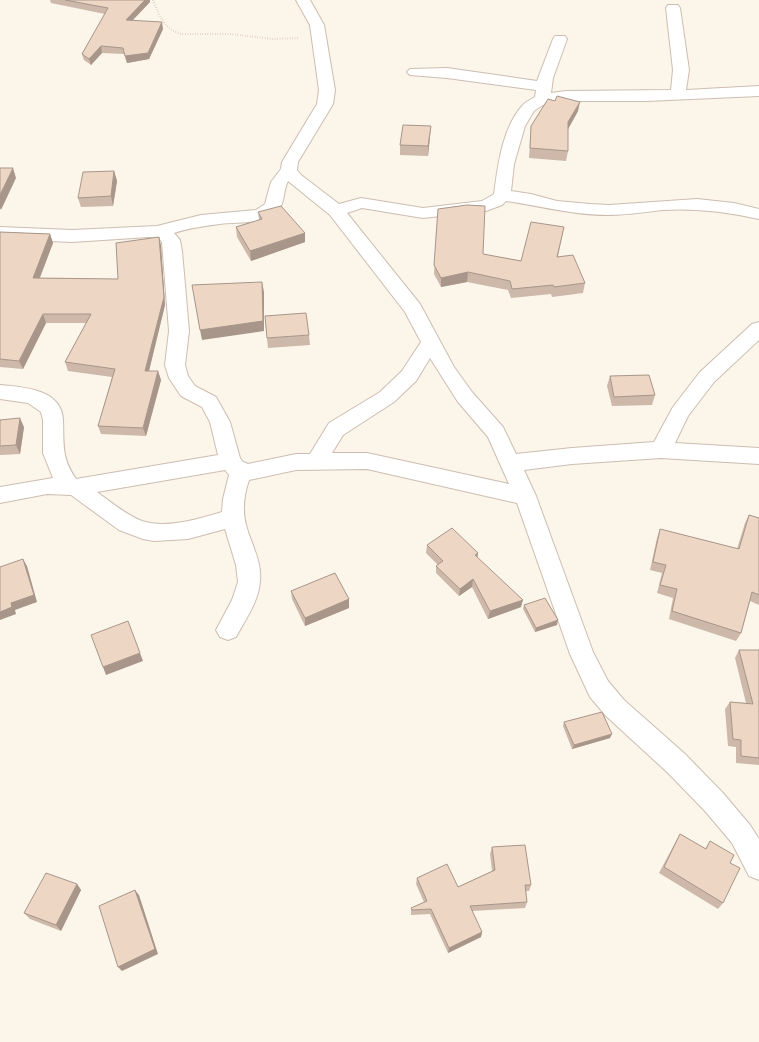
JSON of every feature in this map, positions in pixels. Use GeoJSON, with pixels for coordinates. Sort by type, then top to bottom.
{"type":"FeatureCollection","features":[{"type":"Feature","properties":{"kind":"street"},"geometry":{"type":"LineString","coordinates":[[158,232],[175,226],[228,217],[250,216],[270,210],[274,205],[280,181],[289,170],[290,162],[325,104],[327,90],[317,25],[303,0]]}},
{"type":"Feature","properties":{"kind":"street"},"geometry":{"type":"LineString","coordinates":[[673,8],[681,70],[678,95]]}},
{"type":"Feature","properties":{"kind":"street"},"geometry":{"type":"LineString","coordinates":[[336,211],[361,203],[423,213],[486,206],[496,201],[502,195],[506,164],[517,126],[528,108],[543,93],[560,39]]}},
{"type":"Feature","properties":{"kind":"street"},"geometry":{"type":"LineString","coordinates":[[414,72],[447,73],[543,93],[566,96],[678,95],[759,91]]}},
{"type":"Feature","properties":{"kind":"street"},"geometry":{"type":"LineString","coordinates":[[289,170],[294,180],[336,211],[413,309],[447,371],[465,397],[496,433],[525,496],[582,654],[599,689],[615,708],[676,763],[714,802],[740,834],[759,866]]}},
{"type":"Feature","properties":{"kind":"street"},"geometry":{"type":"LineString","coordinates":[[502,195],[531,199],[557,206],[590,209],[609,210],[663,205],[697,204],[734,208],[759,214]]}},
{"type":"Feature","properties":{"kind":"street"},"geometry":{"type":"LineString","coordinates":[[0,233],[72,236],[158,232],[164,233],[171,240],[179,331],[175,365],[179,378],[188,390],[209,402],[220,422],[235,466],[232,499],[233,517],[246,555],[249,581],[244,602],[228,630]]}},
{"type":"Feature","properties":{"kind":"street"},"geometry":{"type":"LineString","coordinates":[[661,450],[680,412],[707,377],[759,329]]}},
{"type":"Feature","properties":{"kind":"street"},"geometry":{"type":"LineString","coordinates":[[316,461],[336,429],[387,397],[409,376],[431,342]]}},
{"type":"Feature","properties":{"kind":"street"},"geometry":{"type":"LineString","coordinates":[[0,392],[32,396],[46,404],[52,412],[52,441],[54,457],[59,471],[72,486],[99,505],[141,530],[161,533],[193,529],[233,517]]}},
{"type":"Feature","properties":{"kind":"street"},"geometry":{"type":"LineString","coordinates":[[511,463],[572,456],[661,450],[759,456]]}},
{"type":"Feature","properties":{"kind":"street"},"geometry":{"type":"LineString","coordinates":[[2,495],[47,486],[72,486],[235,466],[248,472],[296,462],[367,461],[525,496]]}},
{"type":"Feature","properties":{"kind":"path"},"geometry":{"type":"LineString","coordinates":[[153,0],[164,24],[178,33],[230,34],[276,40],[319,36]]}},
{"type":"Feature","properties":{"kind":"building"},"geometry":{"type":"Polygon","coordinates":[[[65,0],[145,0],[126,20],[162,22],[148,53],[125,56],[123,48],[101,46],[89,59],[82,54],[108,8],[65,0]]]}},
{"type":"Feature","properties":{"kind":"building"},"geometry":{"type":"Polygon","coordinates":[[[557,96],[580,102],[568,122],[568,151],[530,148],[531,126],[548,99],[555,101],[557,96]]]}},
{"type":"Feature","properties":{"kind":"building"},"geometry":{"type":"Polygon","coordinates":[[[403,125],[431,126],[428,146],[400,145],[403,125]]]}},
{"type":"Feature","properties":{"kind":"building"},"geometry":{"type":"Polygon","coordinates":[[[0,168],[13,168],[0,195],[0,168]]]}},
{"type":"Feature","properties":{"kind":"building"},"geometry":{"type":"Polygon","coordinates":[[[114,171],[111,196],[78,198],[83,172],[114,171]]]}},
{"type":"Feature","properties":{"kind":"building"},"geometry":{"type":"Polygon","coordinates":[[[467,205],[485,206],[483,254],[521,261],[531,222],[564,227],[557,257],[573,255],[585,283],[554,287],[553,285],[512,289],[510,281],[468,272],[441,278],[434,265],[438,209],[467,205]]]}},
{"type":"Feature","properties":{"kind":"building"},"geometry":{"type":"Polygon","coordinates":[[[281,206],[305,233],[250,251],[236,227],[262,219],[258,212],[281,206]]]}},
{"type":"Feature","properties":{"kind":"building"},"geometry":{"type":"Polygon","coordinates":[[[0,232],[50,234],[33,278],[118,279],[116,243],[159,237],[164,297],[145,371],[158,371],[143,428],[98,426],[115,369],[65,362],[91,314],[43,314],[19,361],[0,359],[0,232]]]}},
{"type":"Feature","properties":{"kind":"building"},"geometry":{"type":"Polygon","coordinates":[[[262,282],[263,321],[200,330],[192,285],[262,282]]]}},
{"type":"Feature","properties":{"kind":"building"},"geometry":{"type":"Polygon","coordinates":[[[306,313],[309,335],[267,338],[265,316],[306,313]]]}},
{"type":"Feature","properties":{"kind":"building"},"geometry":{"type":"Polygon","coordinates":[[[649,375],[655,395],[614,397],[610,376],[649,375]]]}},
{"type":"Feature","properties":{"kind":"building"},"geometry":{"type":"Polygon","coordinates":[[[20,418],[16,445],[0,446],[0,420],[20,418]]]}},
{"type":"Feature","properties":{"kind":"building"},"geometry":{"type":"Polygon","coordinates":[[[749,515],[759,518],[759,595],[752,592],[741,633],[672,611],[677,589],[660,585],[666,565],[653,562],[660,529],[739,549],[749,515]]]}},
{"type":"Feature","properties":{"kind":"building"},"geometry":{"type":"Polygon","coordinates":[[[452,528],[478,553],[475,555],[523,600],[490,611],[473,579],[460,589],[436,566],[443,561],[427,545],[452,528]]]}},
{"type":"Feature","properties":{"kind":"building"},"geometry":{"type":"Polygon","coordinates":[[[23,559],[34,595],[11,603],[12,607],[0,612],[0,567],[23,559]]]}},
{"type":"Feature","properties":{"kind":"building"},"geometry":{"type":"Polygon","coordinates":[[[335,573],[349,599],[305,618],[291,591],[335,573]]]}},
{"type":"Feature","properties":{"kind":"building"},"geometry":{"type":"Polygon","coordinates":[[[545,598],[558,620],[536,628],[524,605],[545,598]]]}},
{"type":"Feature","properties":{"kind":"building"},"geometry":{"type":"Polygon","coordinates":[[[128,621],[140,653],[103,667],[91,635],[128,621]]]}},
{"type":"Feature","properties":{"kind":"building"},"geometry":{"type":"Polygon","coordinates":[[[739,650],[759,650],[759,758],[741,756],[741,740],[733,739],[730,702],[753,704],[739,650]]]}},
{"type":"Feature","properties":{"kind":"building"},"geometry":{"type":"Polygon","coordinates":[[[602,712],[612,734],[574,745],[564,722],[602,712]]]}},
{"type":"Feature","properties":{"kind":"building"},"geometry":{"type":"Polygon","coordinates":[[[680,834],[706,849],[710,841],[734,855],[730,863],[740,868],[723,903],[664,867],[680,834]]]}},
{"type":"Feature","properties":{"kind":"building"},"geometry":{"type":"Polygon","coordinates":[[[525,845],[531,885],[525,885],[527,902],[470,906],[482,932],[449,948],[431,909],[412,910],[411,908],[427,901],[417,878],[447,864],[458,887],[495,870],[492,847],[525,845]]]}},
{"type":"Feature","properties":{"kind":"building"},"geometry":{"type":"Polygon","coordinates":[[[46,873],[77,884],[56,925],[24,913],[46,873]]]}},
{"type":"Feature","properties":{"kind":"building"},"geometry":{"type":"Polygon","coordinates":[[[135,890],[155,949],[118,967],[99,906],[135,890]]]}}]}
